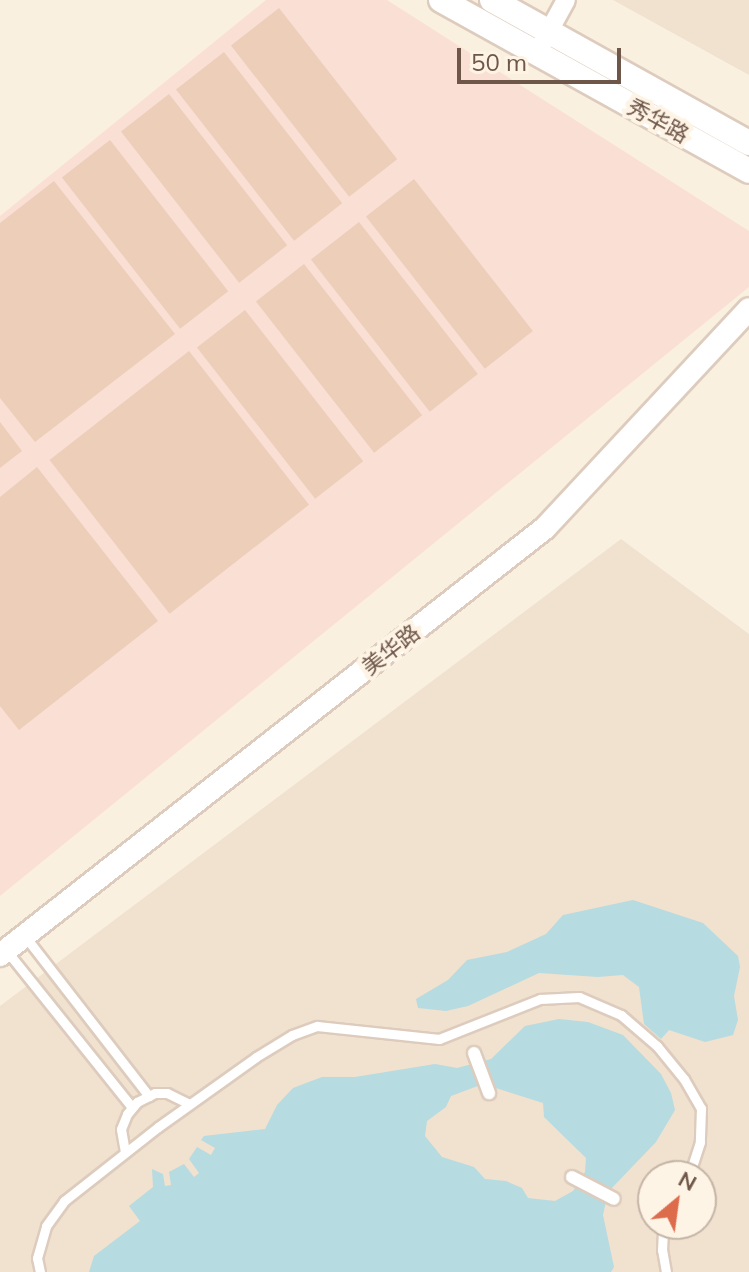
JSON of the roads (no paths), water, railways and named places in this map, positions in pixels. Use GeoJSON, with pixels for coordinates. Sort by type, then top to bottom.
{"type":"FeatureCollection","features":[{"type":"Feature","properties":{"kind":"main road","name":"秀华路"},"geometry":{"type":"LineString","coordinates":[[441,0],[543,42],[749,143]]}},
{"type":"Feature","properties":{"kind":"main road","name":"秀华路"},"geometry":{"type":"LineString","coordinates":[[492,0],[543,42],[749,171]]}},
{"type":"Feature","properties":{"kind":"street"},"geometry":{"type":"LineString","coordinates":[[543,42],[566,0]]}},
{"type":"Feature","properties":{"kind":"street","name":"美华路"},"geometry":{"type":"LineString","coordinates":[[10,947],[545,528],[749,309]]}},
{"type":"Feature","properties":{"kind":"street"},"geometry":{"type":"LineString","coordinates":[[474,1053],[489,1093]]}},
{"type":"Feature","properties":{"kind":"street"},"geometry":{"type":"LineString","coordinates":[[572,1177],[614,1199]]}},
{"type":"Feature","properties":{"kind":"lane"},"geometry":{"type":"LineString","coordinates":[[10,947],[149,1096]]}},
{"type":"Feature","properties":{"kind":"lane"},"geometry":{"type":"LineString","coordinates":[[10,947],[132,1107]]}},
{"type":"Feature","properties":{"kind":"lane"},"geometry":{"type":"LineString","coordinates":[[40,1272],[37,1258],[46,1226],[64,1201],[125,1152],[281,1040],[317,1026],[439,1039],[540,999],[579,997],[621,1015],[657,1046],[684,1079],[701,1108],[700,1142],[694,1160]]}},
{"type":"Feature","properties":{"kind":"lane"},"geometry":{"type":"LineString","coordinates":[[125,1152],[121,1129],[132,1107],[149,1096],[167,1093],[190,1104]]}},
{"type":"Feature","properties":{"kind":"lane"},"geometry":{"type":"LineString","coordinates":[[663,1240],[666,1272]]}},
{"type":"Feature","properties":{"kind":"water"},"geometry":{"type":"Polygon","coordinates":[[[633,900],[703,923],[738,956],[740,967],[734,996],[738,1020],[733,1035],[705,1042],[669,1030],[661,1039],[644,1024],[639,987],[623,975],[598,977],[539,973],[468,1006],[446,1011],[418,1008],[416,999],[448,980],[467,960],[507,952],[546,934],[563,915],[633,900]]]}},
{"type":"Feature","properties":{"kind":"water"},"geometry":{"type":"Polygon","coordinates":[[[559,1019],[588,1022],[623,1035],[661,1074],[671,1093],[675,1110],[656,1142],[608,1192],[603,1215],[614,1267],[611,1272],[89,1272],[94,1256],[140,1221],[129,1206],[153,1187],[152,1169],[163,1174],[165,1186],[171,1185],[169,1172],[184,1164],[194,1177],[199,1173],[189,1159],[197,1147],[211,1155],[215,1148],[201,1140],[204,1136],[265,1129],[277,1105],[293,1088],[322,1077],[355,1077],[435,1064],[457,1068],[491,1059],[525,1026],[559,1019]],[[483,1084],[451,1096],[446,1107],[427,1121],[425,1136],[442,1157],[474,1167],[485,1179],[506,1181],[522,1188],[528,1198],[555,1201],[573,1191],[585,1172],[586,1158],[544,1117],[543,1103],[483,1084]]]}}]}
